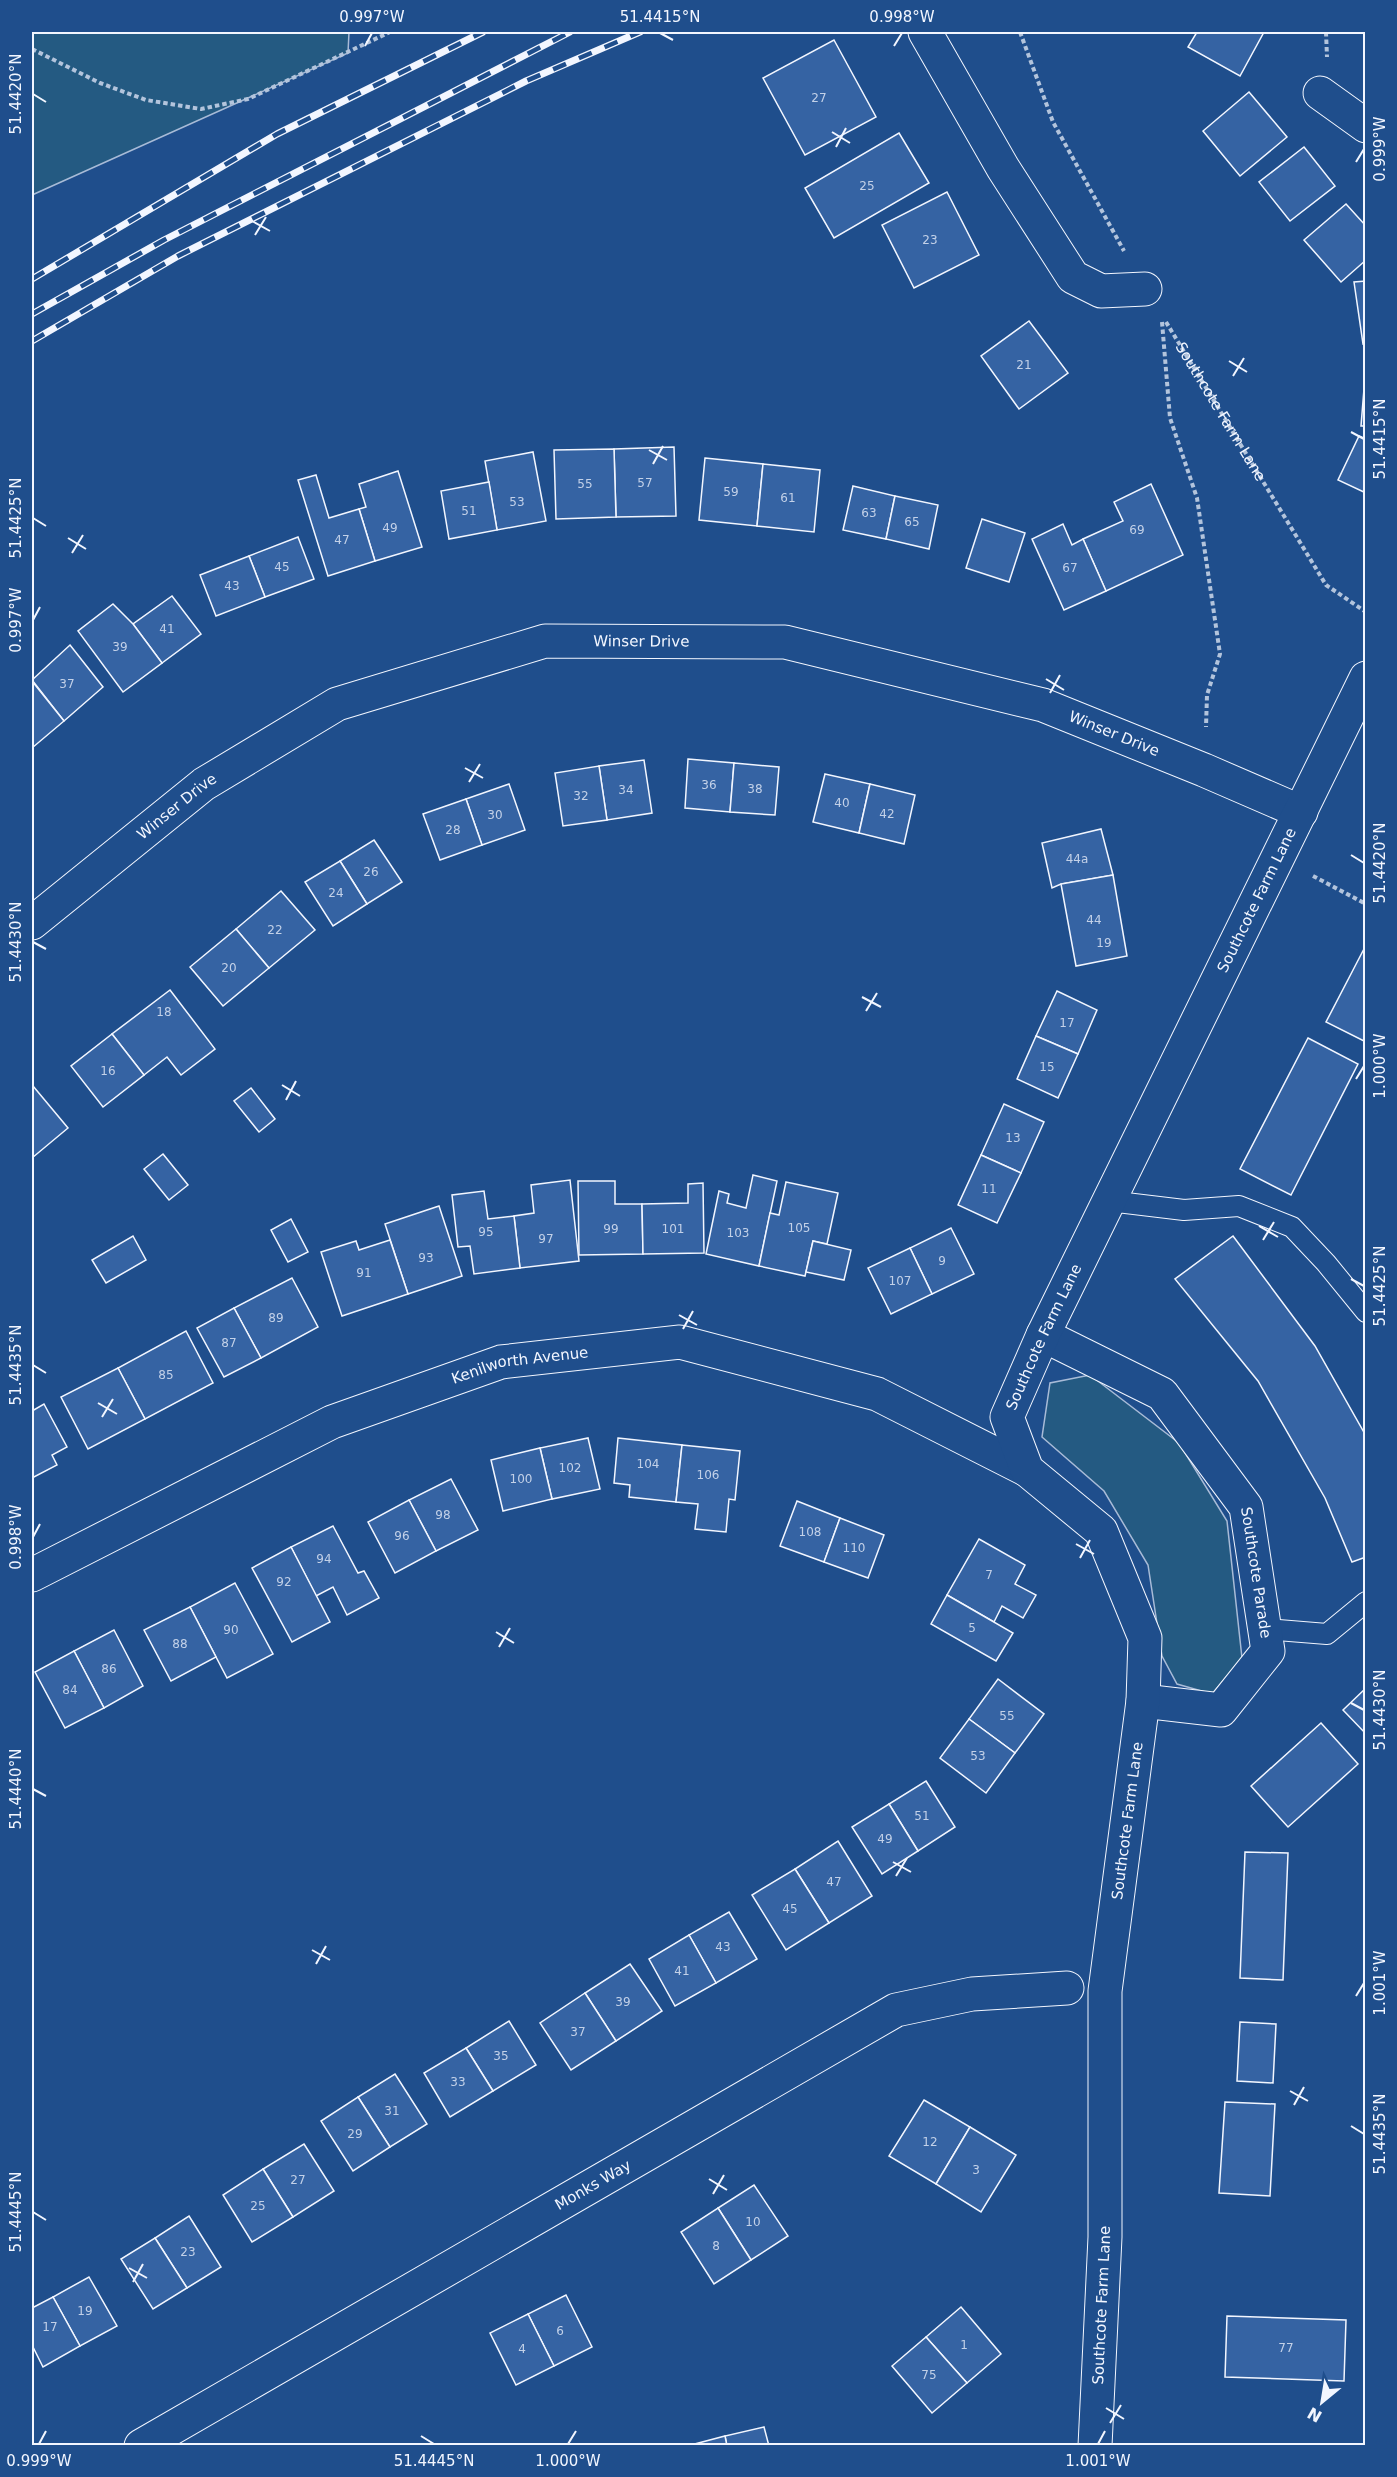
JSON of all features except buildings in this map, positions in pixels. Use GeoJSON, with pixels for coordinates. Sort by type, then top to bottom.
{"type":"FeatureCollection","features":[{"type":"Feature","properties":{"kind":"street"},"geometry":{"type":"LineString","coordinates":[[926,32],[1003,168],[1073,276],[1101,291],[1153,302]]}},
{"type":"Feature","properties":{"kind":"street"},"geometry":{"type":"LineString","coordinates":[[1320,93],[1365,126]]}},
{"type":"Feature","properties":{"kind":"street","name":"Winser Drive"},"geometry":{"type":"LineString","coordinates":[[32,923],[204,784],[337,704],[545,641],[785,642],[1043,705],[1301,812]]}},
{"type":"Feature","properties":{"kind":"street","name":"Southcote Farm Lane"},"geometry":{"type":"LineString","coordinates":[[1095,2445],[1105,2237],[1105,1991],[1143,1701],[1145,1638],[1101,1531],[1027,1470],[1007,1417],[1043,1335],[1365,678]]}},
{"type":"Feature","properties":{"kind":"street","name":"Southcote Parade"},"geometry":{"type":"LineString","coordinates":[[1043,1335],[1162,1394],[1246,1507],[1268,1651],[1221,1710],[1143,1701]]}},
{"type":"Feature","properties":{"kind":"street","name":"Kenilworth Avenue"},"geometry":{"type":"LineString","coordinates":[[32,1575],[343,1418],[501,1362],[680,1342],[877,1394],[1027,1470]]}},
{"type":"Feature","properties":{"kind":"street","name":"Monks Way"},"geometry":{"type":"LineString","coordinates":[[141,2445],[896,2010],[972,1994],[1067,1988]]}},
{"type":"Feature","properties":{"kind":"lane"},"geometry":{"type":"LineString","coordinates":[[1109,1201],[1184,1210],[1239,1206],[1292,1227],[1326,1263],[1365,1312]]}},
{"type":"Feature","properties":{"kind":"lane"},"geometry":{"type":"LineString","coordinates":[[1265,1629],[1327,1634],[1365,1602]]}},
{"type":"Feature","properties":{"kind":"path"},"geometry":{"type":"LineString","coordinates":[[32,49],[100,83],[146,100],[201,109],[248,99],[390,32]]}},
{"type":"Feature","properties":{"kind":"path","name":"Southcote Farm Lane"},"geometry":{"type":"LineString","coordinates":[[1020,32],[1053,122],[1153,302],[1326,585],[1365,612]]}},
{"type":"Feature","properties":{"kind":"path"},"geometry":{"type":"LineString","coordinates":[[1153,302],[1170,418],[1197,498],[1220,654],[1207,695],[1204,770]]}},
{"type":"Feature","properties":{"kind":"path"},"geometry":{"type":"LineString","coordinates":[[1278,858],[1365,904]]}},
{"type":"Feature","properties":{"kind":"shaded area"},"geometry":{"type":"Polygon","coordinates":[[[32,32],[349,32],[348,53],[32,195],[32,32]]]}},
{"type":"Feature","properties":{"kind":"shaded area"},"geometry":{"type":"Polygon","coordinates":[[[1090,1375],[1179,1443],[1227,1521],[1242,1658],[1212,1694],[1177,1684],[1162,1656],[1148,1565],[1104,1491],[1042,1437],[1050,1383],[1090,1375]]]}},
{"type":"Feature","properties":{"kind":"railway"},"geometry":{"type":"LineString","coordinates":[[32,279],[277,134],[483,32]]}},
{"type":"Feature","properties":{"kind":"railway"},"geometry":{"type":"LineString","coordinates":[[32,314],[164,240],[570,32]]}},
{"type":"Feature","properties":{"kind":"railway"},"geometry":{"type":"LineString","coordinates":[[32,341],[178,256],[526,81],[640,32]]}}]}
